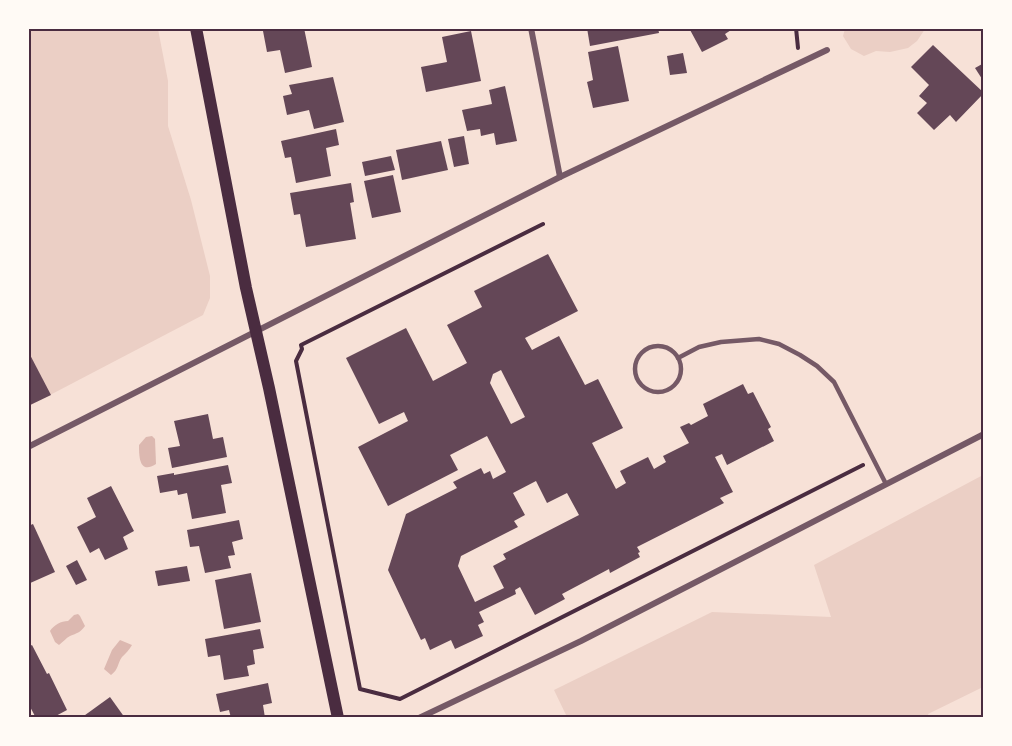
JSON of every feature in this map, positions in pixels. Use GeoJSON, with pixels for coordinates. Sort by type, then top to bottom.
{"type":"FeatureCollection","features":[{"type":"Feature","properties":{"kind":"main road"},"geometry":{"type":"LineString","coordinates":[[196,28],[256,332],[338,717]]}},
{"type":"Feature","properties":{"kind":"street"},"geometry":{"type":"LineString","coordinates":[[531,28],[560,177]]}},
{"type":"Feature","properties":{"kind":"street"},"geometry":{"type":"LineString","coordinates":[[28,447],[560,177],[827,50]]}},
{"type":"Feature","properties":{"kind":"street"},"geometry":{"type":"LineString","coordinates":[[419,717],[581,641],[984,434]]}},
{"type":"Feature","properties":{"kind":"lane"},"geometry":{"type":"LineString","coordinates":[[678,358],[699,347],[721,342],[759,339],[779,344],[800,355],[817,366],[834,382],[886,484]]}},
{"type":"Feature","properties":{"kind":"lane"},"geometry":{"type":"LineString","coordinates":[[652,347],[666,348],[673,351],[678,358],[681,372],[678,380],[667,390],[652,392],[644,388],[635,376],[634,369],[639,355],[652,347]]}},
{"type":"Feature","properties":{"kind":"path"},"geometry":{"type":"LineString","coordinates":[[543,224],[301,345],[302,349],[296,361],[360,689],[400,699],[875,460]]}},
{"type":"Feature","properties":{"kind":"shaded area"},"geometry":{"type":"Polygon","coordinates":[[[845,28],[925,29],[917,41],[908,48],[890,52],[876,51],[864,56],[851,49],[843,36],[845,28]]]}},
{"type":"Feature","properties":{"kind":"shaded area"},"geometry":{"type":"Polygon","coordinates":[[[29,29],[158,29],[168,81],[168,126],[191,200],[210,276],[210,298],[203,315],[29,406],[29,29]]]}},
{"type":"Feature","properties":{"kind":"shaded area"},"geometry":{"type":"Polygon","coordinates":[[[152,436],[155,439],[156,464],[146,467],[141,463],[139,445],[146,437],[152,436]]]}},
{"type":"Feature","properties":{"kind":"shaded area"},"geometry":{"type":"Polygon","coordinates":[[[983,475],[983,687],[928,714],[929,717],[567,717],[554,690],[712,612],[831,617],[814,565],[983,475]]]}},
{"type":"Feature","properties":{"kind":"shaded area"},"geometry":{"type":"Polygon","coordinates":[[[78,614],[85,626],[59,645],[50,631],[58,624],[78,614]]]}},
{"type":"Feature","properties":{"kind":"shaded area"},"geometry":{"type":"Polygon","coordinates":[[[120,640],[132,645],[111,675],[104,669],[112,650],[120,640]]]}},
{"type":"Feature","properties":{"kind":"building"},"geometry":{"type":"Polygon","coordinates":[[[274,28],[304,28],[312,67],[285,73],[280,50],[267,52],[263,31],[274,28]]]}},
{"type":"Feature","properties":{"kind":"building"},"geometry":{"type":"Polygon","coordinates":[[[587,28],[658,28],[659,33],[590,46],[587,28]]]}},
{"type":"Feature","properties":{"kind":"building"},"geometry":{"type":"Polygon","coordinates":[[[689,28],[734,28],[725,34],[728,39],[702,52],[689,28]]]}},
{"type":"Feature","properties":{"kind":"building"},"geometry":{"type":"Polygon","coordinates":[[[471,31],[481,81],[426,92],[421,67],[447,62],[442,37],[471,31]]]}},
{"type":"Feature","properties":{"kind":"building"},"geometry":{"type":"Polygon","coordinates":[[[933,45],[984,93],[956,122],[950,115],[934,130],[917,113],[927,103],[919,96],[929,85],[911,67],[933,45]]]}},
{"type":"Feature","properties":{"kind":"building"},"geometry":{"type":"Polygon","coordinates":[[[618,46],[629,101],[593,108],[587,82],[593,80],[588,52],[618,46]]]}},
{"type":"Feature","properties":{"kind":"building"},"geometry":{"type":"Polygon","coordinates":[[[683,53],[687,73],[670,75],[667,56],[683,53]]]}},
{"type":"Feature","properties":{"kind":"building"},"geometry":{"type":"Polygon","coordinates":[[[984,63],[984,82],[975,68],[984,63]]]}},
{"type":"Feature","properties":{"kind":"building"},"geometry":{"type":"Polygon","coordinates":[[[333,77],[344,122],[314,129],[309,110],[287,115],[283,96],[292,94],[289,85],[333,77]]]}},
{"type":"Feature","properties":{"kind":"building"},"geometry":{"type":"Polygon","coordinates":[[[505,86],[517,141],[496,145],[494,133],[481,136],[480,129],[467,131],[462,110],[492,104],[489,90],[505,86]]]}},
{"type":"Feature","properties":{"kind":"building"},"geometry":{"type":"Polygon","coordinates":[[[336,129],[339,145],[326,148],[331,176],[296,183],[291,157],[285,158],[281,141],[336,129]]]}},
{"type":"Feature","properties":{"kind":"building"},"geometry":{"type":"Polygon","coordinates":[[[464,136],[469,164],[454,167],[448,139],[464,136]]]}},
{"type":"Feature","properties":{"kind":"building"},"geometry":{"type":"Polygon","coordinates":[[[441,141],[448,170],[402,180],[396,150],[441,141]]]}},
{"type":"Feature","properties":{"kind":"building"},"geometry":{"type":"Polygon","coordinates":[[[391,156],[395,170],[365,176],[362,162],[391,156]]]}},
{"type":"Feature","properties":{"kind":"building"},"geometry":{"type":"Polygon","coordinates":[[[393,175],[401,212],[372,218],[364,181],[393,175]]]}},
{"type":"Feature","properties":{"kind":"building"},"geometry":{"type":"Polygon","coordinates":[[[351,183],[354,202],[350,203],[356,239],[306,247],[300,214],[294,215],[290,193],[351,183]]]}},
{"type":"Feature","properties":{"kind":"building"},"geometry":{"type":"Polygon","coordinates":[[[548,254],[578,311],[525,338],[532,350],[559,336],[585,385],[598,379],[623,428],[592,443],[616,489],[626,483],[620,471],[648,457],[654,469],[666,462],[663,456],[689,443],[680,427],[689,423],[691,425],[708,416],[703,404],[743,384],[748,394],[753,392],[771,427],[768,429],[774,441],[727,465],[722,454],[715,457],[733,492],[720,498],[724,503],[637,547],[640,557],[610,573],[609,569],[562,594],[565,599],[535,615],[520,587],[515,590],[516,594],[479,612],[484,622],[478,625],[483,636],[455,649],[451,640],[430,650],[425,638],[421,640],[388,570],[406,514],[457,488],[453,482],[481,468],[484,474],[490,471],[493,479],[506,472],[487,436],[450,455],[458,470],[388,506],[358,447],[408,421],[404,412],[379,424],[346,358],[406,328],[433,381],[467,363],[447,325],[482,307],[474,291],[548,254]],[[501,370],[493,374],[490,383],[511,424],[525,417],[501,370]],[[536,481],[513,493],[525,515],[514,521],[518,527],[461,556],[458,566],[475,602],[504,588],[493,566],[506,559],[503,554],[579,515],[567,493],[547,503],[536,481]]]}},
{"type":"Feature","properties":{"kind":"building"},"geometry":{"type":"Polygon","coordinates":[[[28,351],[51,395],[28,406],[28,351]]]}},
{"type":"Feature","properties":{"kind":"building"},"geometry":{"type":"Polygon","coordinates":[[[208,414],[213,439],[223,437],[227,457],[172,468],[168,448],[180,446],[174,421],[208,414]]]}},
{"type":"Feature","properties":{"kind":"building"},"geometry":{"type":"Polygon","coordinates":[[[228,465],[232,483],[221,485],[226,513],[192,519],[187,493],[178,495],[177,490],[160,493],[157,476],[228,465]]]}},
{"type":"Feature","properties":{"kind":"building"},"geometry":{"type":"Polygon","coordinates":[[[111,486],[134,531],[123,537],[128,549],[105,560],[99,548],[90,553],[77,527],[96,517],[87,498],[111,486]]]}},
{"type":"Feature","properties":{"kind":"building"},"geometry":{"type":"Polygon","coordinates":[[[239,520],[243,539],[232,542],[235,555],[228,556],[231,568],[205,573],[199,546],[190,547],[187,530],[239,520]]]}},
{"type":"Feature","properties":{"kind":"building"},"geometry":{"type":"Polygon","coordinates":[[[33,524],[55,572],[28,584],[28,526],[33,524]]]}},
{"type":"Feature","properties":{"kind":"building"},"geometry":{"type":"Polygon","coordinates":[[[77,560],[87,580],[76,585],[66,566],[77,560]]]}},
{"type":"Feature","properties":{"kind":"building"},"geometry":{"type":"Polygon","coordinates":[[[187,566],[190,581],[158,586],[155,571],[187,566]]]}},
{"type":"Feature","properties":{"kind":"building"},"geometry":{"type":"Polygon","coordinates":[[[251,573],[261,622],[224,629],[215,580],[251,573]]]}},
{"type":"Feature","properties":{"kind":"building"},"geometry":{"type":"Polygon","coordinates":[[[260,629],[264,648],[253,650],[255,664],[247,666],[249,676],[224,680],[220,655],[208,657],[205,639],[260,629]]]}},
{"type":"Feature","properties":{"kind":"building"},"geometry":{"type":"Polygon","coordinates":[[[32,645],[67,710],[52,718],[36,718],[28,703],[28,647],[32,645]]]}},
{"type":"Feature","properties":{"kind":"building"},"geometry":{"type":"Polygon","coordinates":[[[268,683],[272,703],[263,705],[265,718],[231,718],[229,710],[220,712],[216,694],[268,683]]]}},
{"type":"Feature","properties":{"kind":"building"},"geometry":{"type":"Polygon","coordinates":[[[110,697],[125,718],[81,718],[110,697]]]}}]}
